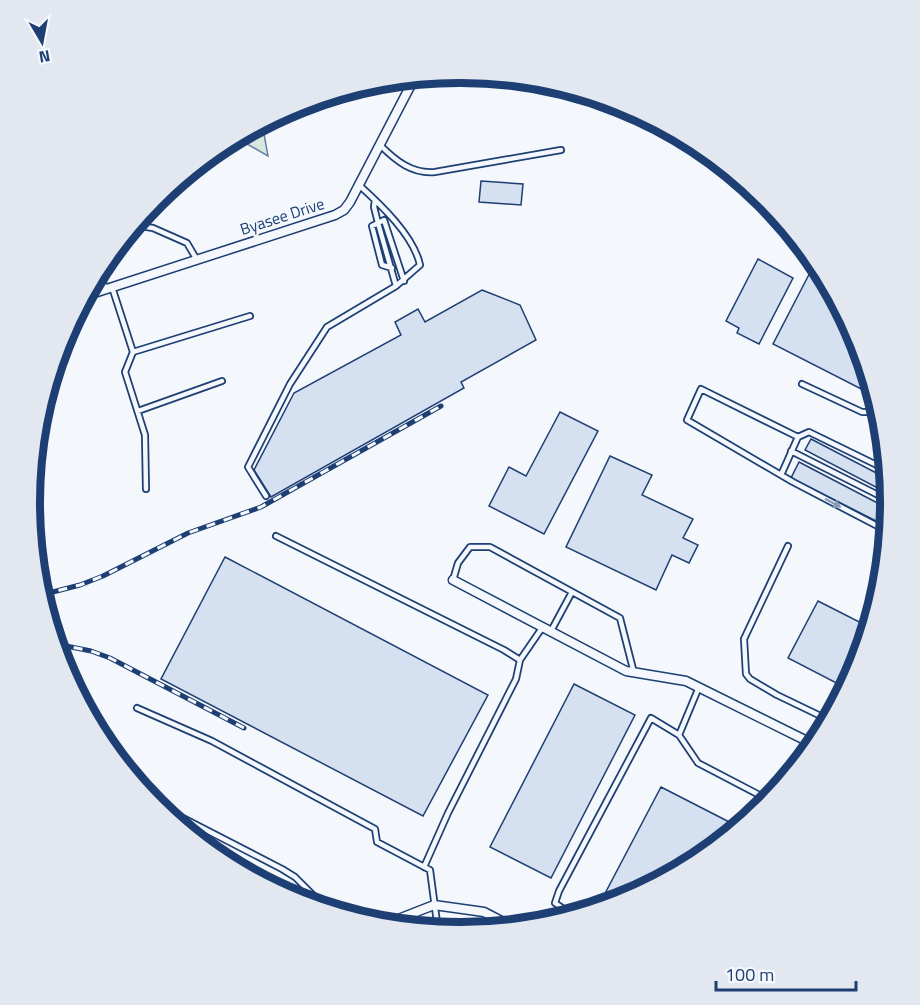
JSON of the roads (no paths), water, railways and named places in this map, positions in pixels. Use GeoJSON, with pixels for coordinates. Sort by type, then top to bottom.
{"type":"FeatureCollection","features":[{"type":"Feature","properties":{"kind":"street","name":"Byasee Drive"},"geometry":{"type":"LineString","coordinates":[[98,292],[335,215],[344,210],[410,86]]}},
{"type":"Feature","properties":{"kind":"street"},"geometry":{"type":"LineString","coordinates":[[453,580],[626,671],[674,678],[699,687],[806,741]]}},
{"type":"Feature","properties":{"kind":"street"},"geometry":{"type":"LineString","coordinates":[[402,918],[434,905],[484,912],[499,920]]}},
{"type":"Feature","properties":{"kind":"lane"},"geometry":{"type":"LineString","coordinates":[[380,145],[396,161],[422,173],[561,150]]}},
{"type":"Feature","properties":{"kind":"lane"},"geometry":{"type":"LineString","coordinates":[[266,496],[248,467],[290,384],[327,327],[404,281],[420,265],[417,252],[375,200],[359,185]]}},
{"type":"Feature","properties":{"kind":"lane"},"geometry":{"type":"LineString","coordinates":[[375,200],[374,207],[396,286]]}},
{"type":"Feature","properties":{"kind":"lane"},"geometry":{"type":"LineString","coordinates":[[378,223],[384,220],[404,281]]}},
{"type":"Feature","properties":{"kind":"lane"},"geometry":{"type":"LineString","coordinates":[[144,227],[153,228],[187,243],[196,260]]}},
{"type":"Feature","properties":{"kind":"lane"},"geometry":{"type":"LineString","coordinates":[[104,281],[109,288],[133,352],[125,372],[146,435],[146,489]]}},
{"type":"Feature","properties":{"kind":"lane"},"geometry":{"type":"LineString","coordinates":[[133,352],[250,316]]}},
{"type":"Feature","properties":{"kind":"lane"},"geometry":{"type":"LineString","coordinates":[[138,411],[222,381]]}},
{"type":"Feature","properties":{"kind":"lane"},"geometry":{"type":"LineString","coordinates":[[802,384],[862,412],[869,412]]}},
{"type":"Feature","properties":{"kind":"lane"},"geometry":{"type":"LineString","coordinates":[[798,437],[701,389],[687,420],[781,475],[879,527]]}},
{"type":"Feature","properties":{"kind":"lane"},"geometry":{"type":"LineString","coordinates":[[781,475],[798,437],[809,432],[878,466]]}},
{"type":"Feature","properties":{"kind":"lane"},"geometry":{"type":"LineString","coordinates":[[791,451],[880,496]]}},
{"type":"Feature","properties":{"kind":"lane"},"geometry":{"type":"LineString","coordinates":[[276,536],[520,660]]}},
{"type":"Feature","properties":{"kind":"lane"},"geometry":{"type":"LineString","coordinates":[[789,546],[744,639],[746,674],[750,679],[777,695],[821,716]]}},
{"type":"Feature","properties":{"kind":"lane"},"geometry":{"type":"LineString","coordinates":[[453,580],[458,563],[470,547],[490,547],[620,618],[634,672]]}},
{"type":"Feature","properties":{"kind":"lane"},"geometry":{"type":"LineString","coordinates":[[424,867],[448,813],[516,679],[520,660],[547,629],[572,592]]}},
{"type":"Feature","properties":{"kind":"lane"},"geometry":{"type":"LineString","coordinates":[[679,735],[699,687]]}},
{"type":"Feature","properties":{"kind":"lane"},"geometry":{"type":"LineString","coordinates":[[137,708],[212,741],[375,829],[377,842],[430,870],[438,921]]}},
{"type":"Feature","properties":{"kind":"lane"},"geometry":{"type":"LineString","coordinates":[[563,909],[555,903],[560,891],[651,718],[679,735],[698,763],[760,795]]}},
{"type":"Feature","properties":{"kind":"lane"},"geometry":{"type":"LineString","coordinates":[[183,818],[282,869],[295,877],[314,896]]}},
{"type":"Feature","properties":{"kind":"railway"},"geometry":{"type":"LineString","coordinates":[[51,592],[103,576],[188,533],[261,507],[441,406]]}},
{"type":"Feature","properties":{"kind":"railway"},"geometry":{"type":"LineString","coordinates":[[66,646],[110,658],[244,728]]}}]}
